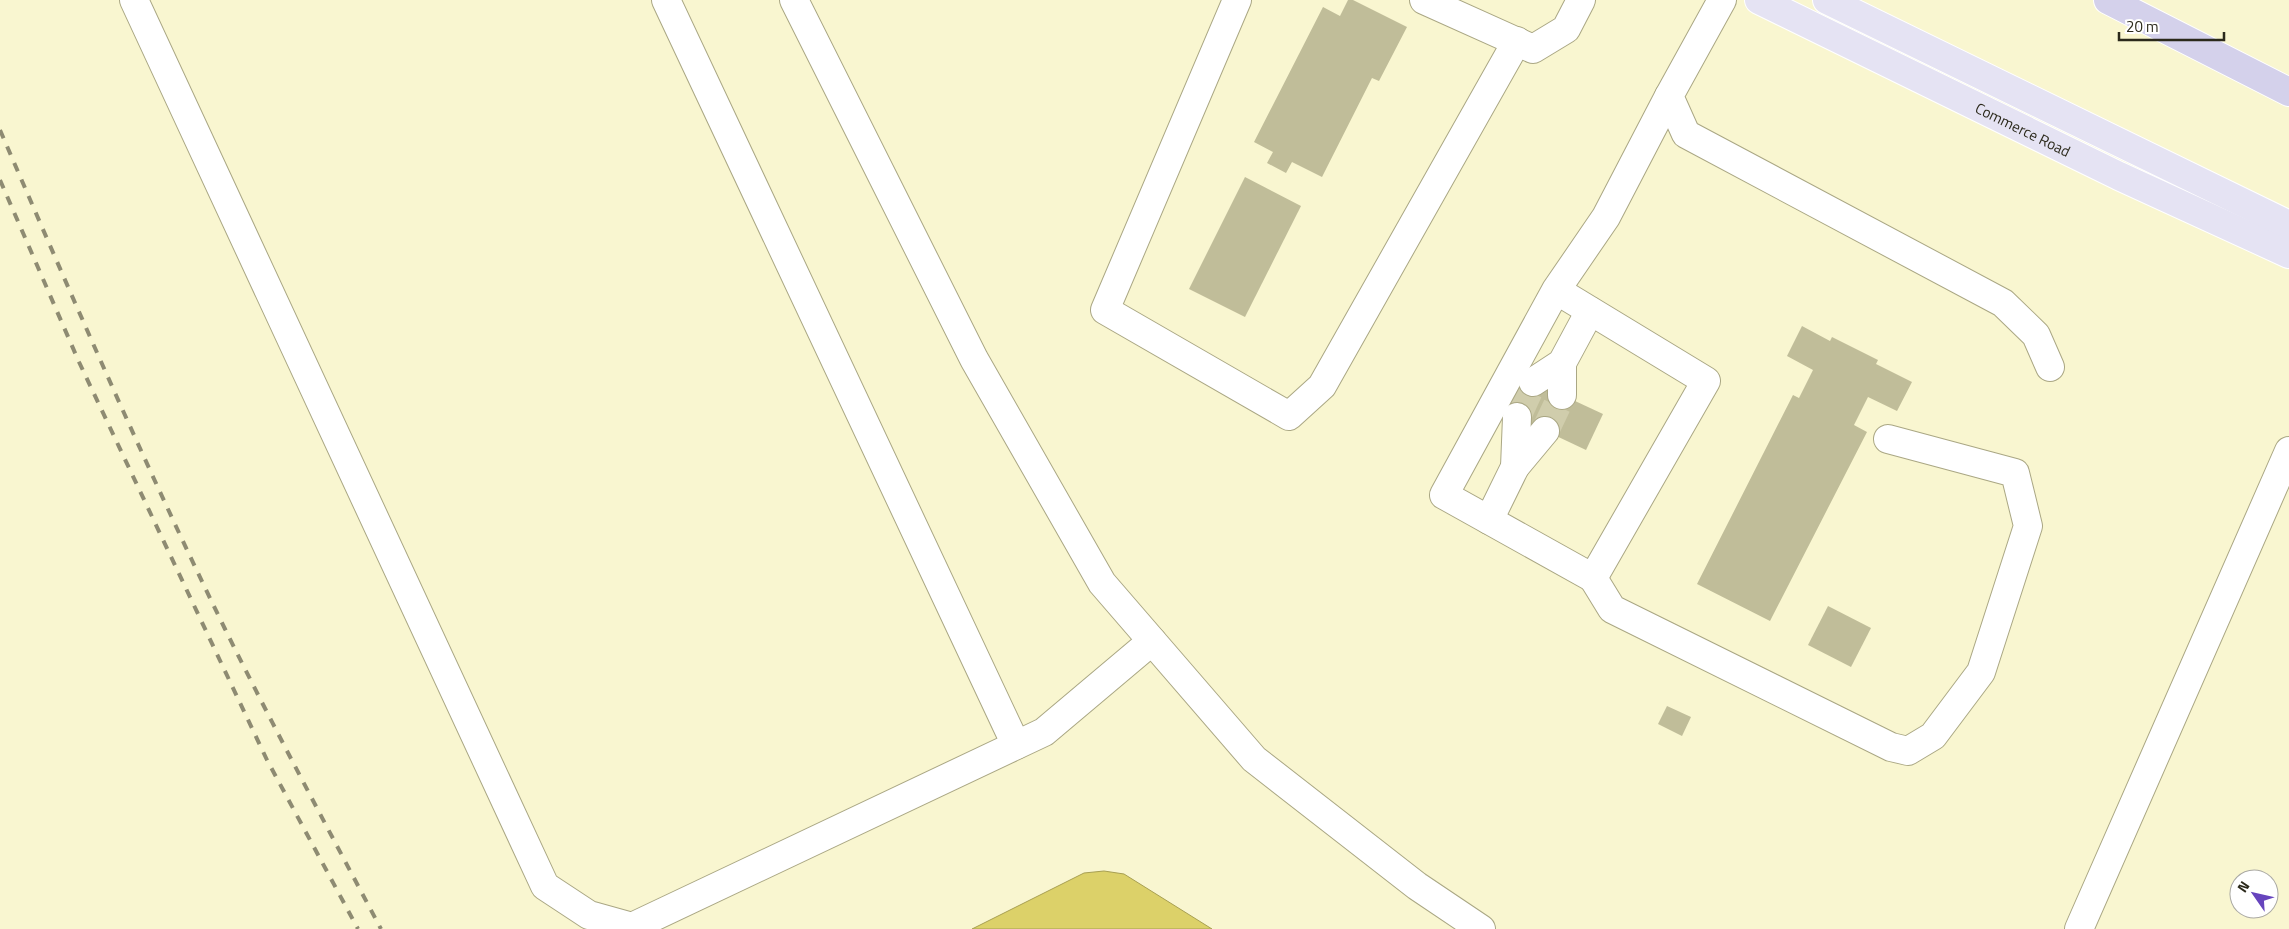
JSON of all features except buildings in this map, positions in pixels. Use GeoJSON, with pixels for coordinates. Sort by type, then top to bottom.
{"type":"FeatureCollection","features":[{"type":"Feature","properties":{"kind":"highway"},"geometry":{"type":"LineString","coordinates":[[2108,0],[2289,92]]}},
{"type":"Feature","properties":{"kind":"main road","name":"Commerce Road"},"geometry":{"type":"LineString","coordinates":[[1759,0],[2119,176],[2289,254]]}},
{"type":"Feature","properties":{"kind":"main road","name":"Commerce Road"},"geometry":{"type":"LineString","coordinates":[[1826,0],[2289,225]]}},
{"type":"Feature","properties":{"kind":"lane"},"geometry":{"type":"LineString","coordinates":[[134,0],[545,886],[589,915],[632,927],[1044,732],[1152,641]]}},
{"type":"Feature","properties":{"kind":"lane"},"geometry":{"type":"LineString","coordinates":[[666,0],[1016,745]]}},
{"type":"Feature","properties":{"kind":"lane"},"geometry":{"type":"LineString","coordinates":[[794,0],[974,359],[1102,583],[1254,759],[1417,886],[1480,929]]}},
{"type":"Feature","properties":{"kind":"lane"},"geometry":{"type":"LineString","coordinates":[[1237,0],[1105,310],[1289,416],[1322,386],[1517,41]]}},
{"type":"Feature","properties":{"kind":"lane"},"geometry":{"type":"LineString","coordinates":[[1424,0],[1533,49],[1566,29],[1581,0]]}},
{"type":"Feature","properties":{"kind":"lane"},"geometry":{"type":"LineString","coordinates":[[1722,0],[1606,217],[1556,290],[1444,495],[1593,578],[1612,609],[1891,747],[1908,751],[1933,736],[1981,672],[2028,526],[2015,473],[1888,439]]}},
{"type":"Feature","properties":{"kind":"lane"},"geometry":{"type":"LineString","coordinates":[[1669,96],[1686,134],[2003,303],[2036,335],[2050,368]]}},
{"type":"Feature","properties":{"kind":"lane"},"geometry":{"type":"LineString","coordinates":[[1556,290],[1706,381],[1593,578]]}},
{"type":"Feature","properties":{"kind":"lane"},"geometry":{"type":"LineString","coordinates":[[1562,395],[1562,363],[1590,311]]}},
{"type":"Feature","properties":{"kind":"lane"},"geometry":{"type":"LineString","coordinates":[[1533,382],[1562,363]]}},
{"type":"Feature","properties":{"kind":"lane"},"geometry":{"type":"LineString","coordinates":[[1515,467],[1517,417]]}},
{"type":"Feature","properties":{"kind":"lane"},"geometry":{"type":"LineString","coordinates":[[1489,520],[1515,467],[1545,431]]}},
{"type":"Feature","properties":{"kind":"lane"},"geometry":{"type":"LineString","coordinates":[[2079,929],[2289,451]]}},
{"type":"Feature","properties":{"kind":"shaded area"},"geometry":{"type":"Polygon","coordinates":[[[1104,871],[1124,874],[1212,929],[972,929],[1084,873],[1104,871]]]}},
{"type":"Feature","properties":{"kind":"tunnel"},"geometry":{"type":"LineString","coordinates":[[1517,417],[1533,382]]}},
{"type":"Feature","properties":{"kind":"tunnel"},"geometry":{"type":"LineString","coordinates":[[1545,431],[1562,395]]}},
{"type":"Feature","properties":{"kind":"railway"},"geometry":{"type":"LineString","coordinates":[[0,130],[110,381],[195,567],[263,704],[381,929]]}},
{"type":"Feature","properties":{"kind":"railway"},"geometry":{"type":"LineString","coordinates":[[0,180],[79,362],[267,760],[358,929]]}}]}
